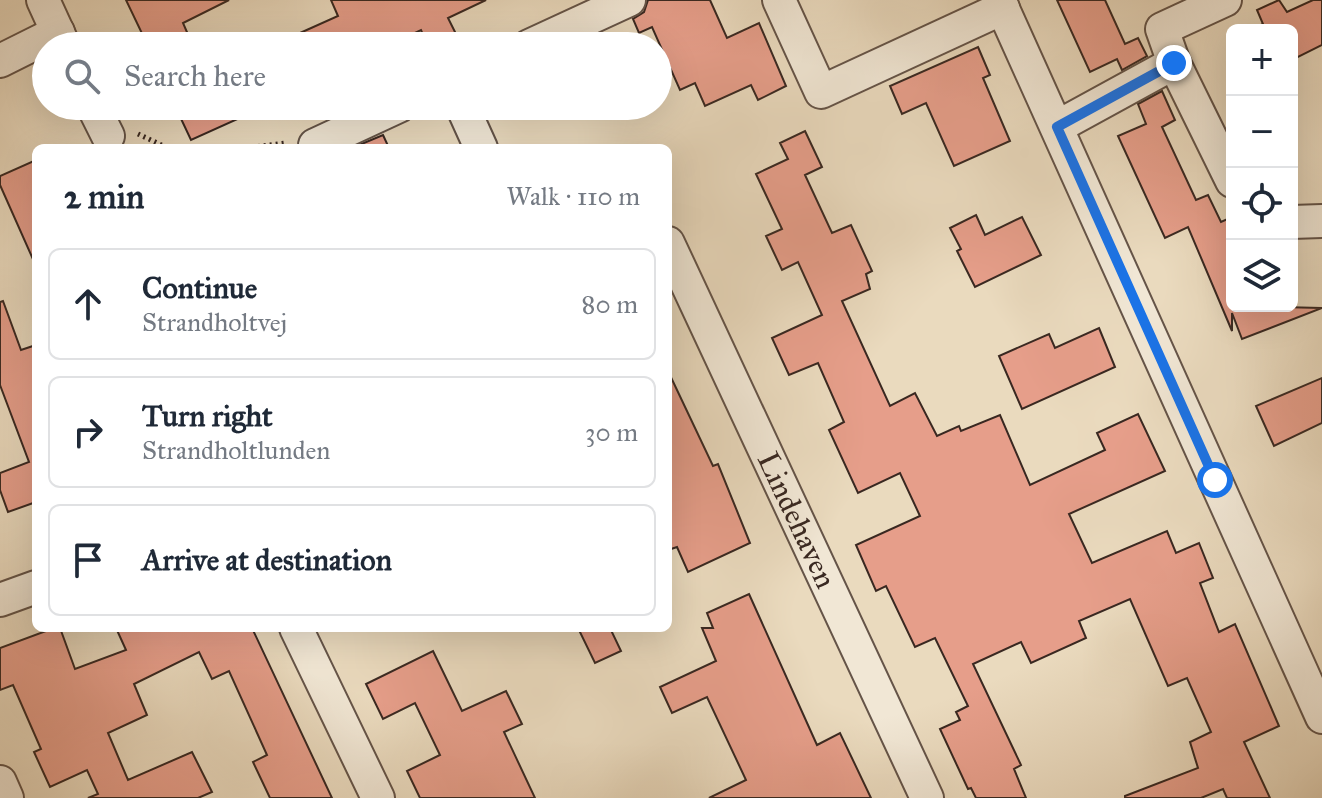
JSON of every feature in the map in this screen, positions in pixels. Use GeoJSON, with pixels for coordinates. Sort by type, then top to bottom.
{"type":"FeatureCollection","features":[{"type":"Feature","properties":{"kind":"street"},"geometry":{"type":"LineString","coordinates":[[43,0],[58,32]]}},
{"type":"Feature","properties":{"kind":"street"},"geometry":{"type":"LineString","coordinates":[[559,32],[629,0]]}},
{"type":"Feature","properties":{"kind":"street"},"geometry":{"type":"LineString","coordinates":[[779,0],[821,92],[1001,4],[1322,717]]}},
{"type":"Feature","properties":{"kind":"street"},"geometry":{"type":"LineString","coordinates":[[1225,0],[1162,29],[1174,63],[1226,169]]}},
{"type":"Feature","properties":{"kind":"street"},"geometry":{"type":"LineString","coordinates":[[0,61],[32,49]]}},
{"type":"Feature","properties":{"kind":"street"},"geometry":{"type":"LineString","coordinates":[[1057,127],[1174,63]]}},
{"type":"Feature","properties":{"kind":"street"},"geometry":{"type":"LineString","coordinates":[[100,120],[108,136]]}},
{"type":"Feature","properties":{"kind":"street"},"geometry":{"type":"LineString","coordinates":[[317,144],[369,120]]}},
{"type":"Feature","properties":{"kind":"street"},"geometry":{"type":"LineString","coordinates":[[468,120],[479,144]]}},
{"type":"Feature","properties":{"kind":"street"},"geometry":{"type":"LineString","coordinates":[[1298,222],[1322,221]]}},
{"type":"Feature","properties":{"kind":"street","name":"Lindehaven"},"geometry":{"type":"LineString","coordinates":[[672,252],[927,798]]}},
{"type":"Feature","properties":{"kind":"street"},"geometry":{"type":"LineString","coordinates":[[0,600],[32,588]]}},
{"type":"Feature","properties":{"kind":"street"},"geometry":{"type":"LineString","coordinates":[[298,632],[378,798]]}},
{"type":"Feature","properties":{"kind":"street"},"geometry":{"type":"LineString","coordinates":[[0,782],[7,798]]}},
{"type":"Feature","properties":{"kind":"path"},"geometry":{"type":"LineString","coordinates":[[268,144],[303,144]]}},
{"type":"Feature","properties":{"kind":"building"},"geometry":{"type":"Polygon","coordinates":[[[126,0],[229,0],[183,23],[187,32],[141,32],[126,0]]]}},
{"type":"Feature","properties":{"kind":"building"},"geometry":{"type":"Polygon","coordinates":[[[331,0],[486,0],[448,18],[455,32],[302,32],[338,16],[331,0]]]}},
{"type":"Feature","properties":{"kind":"building"},"geometry":{"type":"Polygon","coordinates":[[[648,0],[710,0],[727,38],[759,23],[786,86],[758,100],[751,85],[705,106],[695,83],[680,90],[672,72],[672,32],[654,32],[652,27],[639,32],[633,19],[644,12],[648,0]]]}},
{"type":"Feature","properties":{"kind":"building"},"geometry":{"type":"Polygon","coordinates":[[[1057,0],[1105,0],[1125,44],[1138,38],[1147,56],[1122,70],[1117,59],[1090,72],[1057,0]]]}},
{"type":"Feature","properties":{"kind":"building"},"geometry":{"type":"Polygon","coordinates":[[[1279,0],[1287,12],[1313,0],[1322,0],[1322,45],[1298,57],[1298,24],[1263,24],[1257,10],[1279,0]]]}},
{"type":"Feature","properties":{"kind":"building"},"geometry":{"type":"Polygon","coordinates":[[[978,47],[990,75],[983,78],[1010,141],[954,166],[926,103],[902,114],[890,86],[978,47]]]}},
{"type":"Feature","properties":{"kind":"building"},"geometry":{"type":"Polygon","coordinates":[[[1162,91],[1175,120],[1162,127],[1196,200],[1208,195],[1221,222],[1226,220],[1226,312],[1298,312],[1298,307],[1322,308],[1242,339],[1232,313],[1232,331],[1188,227],[1165,238],[1118,136],[1146,124],[1138,104],[1162,91]]]}},
{"type":"Feature","properties":{"kind":"building"},"geometry":{"type":"Polygon","coordinates":[[[182,120],[235,120],[191,140],[182,120]]]}},
{"type":"Feature","properties":{"kind":"building"},"geometry":{"type":"Polygon","coordinates":[[[805,131],[822,167],[805,175],[832,233],[851,225],[872,271],[866,274],[870,289],[842,301],[890,406],[915,393],[937,436],[959,426],[961,431],[1000,415],[1030,485],[1105,450],[1097,433],[1138,414],[1165,471],[1069,514],[1092,563],[1167,531],[1176,553],[1199,543],[1213,578],[1200,583],[1219,632],[1235,624],[1279,726],[1244,742],[1270,798],[1227,798],[1223,789],[1201,798],[1125,798],[1198,768],[1190,742],[1211,732],[1187,678],[1168,686],[1130,599],[1079,621],[1086,638],[1031,663],[1021,642],[973,664],[1021,765],[1014,769],[1026,798],[976,798],[971,788],[968,789],[940,729],[960,720],[956,712],[968,706],[935,638],[915,647],[886,586],[876,591],[856,545],[920,516],[900,473],[858,493],[829,430],[844,422],[818,363],[789,375],[772,338],[822,315],[798,262],[782,270],[766,236],[782,229],[756,174],[788,159],[780,143],[805,131]]]}},
{"type":"Feature","properties":{"kind":"building"},"geometry":{"type":"Polygon","coordinates":[[[383,135],[387,144],[361,144],[383,135]]]}},
{"type":"Feature","properties":{"kind":"building"},"geometry":{"type":"Polygon","coordinates":[[[32,162],[32,257],[0,185],[0,176],[32,162]]]}},
{"type":"Feature","properties":{"kind":"building"},"geometry":{"type":"Polygon","coordinates":[[[976,215],[985,235],[1022,217],[1041,255],[975,287],[957,251],[961,249],[950,228],[976,215]]]}},
{"type":"Feature","properties":{"kind":"building"},"geometry":{"type":"Polygon","coordinates":[[[3,301],[21,350],[32,346],[32,503],[8,512],[0,490],[0,473],[29,462],[0,385],[0,302],[3,301]]]}},
{"type":"Feature","properties":{"kind":"building"},"geometry":{"type":"Polygon","coordinates":[[[1099,328],[1115,367],[1022,409],[999,356],[1049,334],[1055,348],[1099,328]]]}},
{"type":"Feature","properties":{"kind":"building"},"geometry":{"type":"Polygon","coordinates":[[[1322,378],[1322,423],[1274,446],[1256,406],[1322,378]]]}},
{"type":"Feature","properties":{"kind":"building"},"geometry":{"type":"Polygon","coordinates":[[[672,379],[713,466],[718,464],[750,543],[688,572],[677,547],[672,549],[672,379]]]}},
{"type":"Feature","properties":{"kind":"building"},"geometry":{"type":"Polygon","coordinates":[[[749,594],[817,745],[840,733],[871,798],[709,798],[746,780],[707,697],[672,713],[660,687],[716,661],[702,628],[713,628],[707,613],[749,594]]]}},
{"type":"Feature","properties":{"kind":"building"},"geometry":{"type":"Polygon","coordinates":[[[43,632],[61,632],[75,669],[126,650],[118,632],[254,632],[332,798],[270,798],[253,762],[267,755],[229,671],[212,679],[199,652],[134,684],[147,715],[108,733],[128,780],[192,752],[212,792],[198,798],[88,798],[98,794],[87,770],[50,787],[34,752],[41,749],[13,685],[0,690],[0,648],[43,632]]]}},
{"type":"Feature","properties":{"kind":"building"},"geometry":{"type":"Polygon","coordinates":[[[580,632],[612,632],[621,651],[595,663],[580,632]]]}},
{"type":"Feature","properties":{"kind":"building"},"geometry":{"type":"Polygon","coordinates":[[[433,651],[462,711],[506,691],[522,724],[504,732],[535,798],[420,798],[407,771],[440,755],[415,703],[383,719],[366,684],[433,651]]]}},
{"type":"Feature","properties":{"kind":"route"},"geometry":{"type":"LineString","coordinates":[[1174,63],[1057,127],[1215,480]]}}]}
